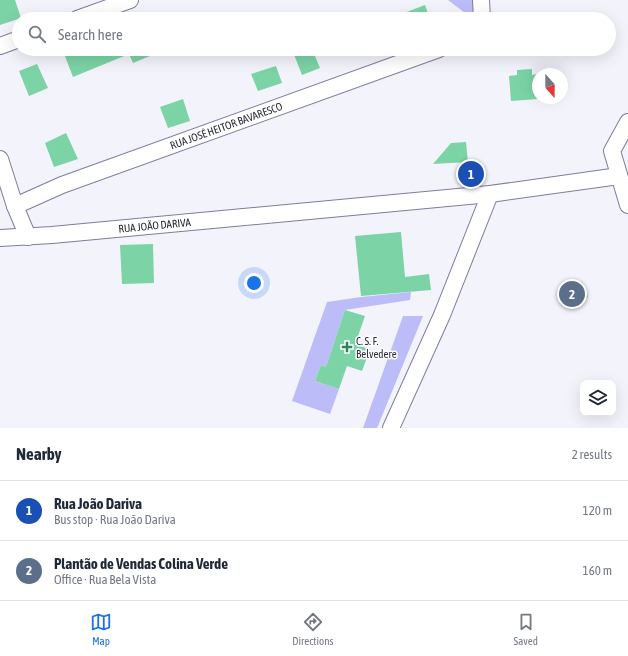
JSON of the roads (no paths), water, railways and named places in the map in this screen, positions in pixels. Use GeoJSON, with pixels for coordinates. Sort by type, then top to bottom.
{"type":"FeatureCollection","features":[{"type":"Feature","properties":{"kind":"street"},"geometry":{"type":"LineString","coordinates":[[97,12],[130,0]]}},
{"type":"Feature","properties":{"kind":"street"},"geometry":{"type":"LineString","coordinates":[[481,0],[482,12]]}},
{"type":"Feature","properties":{"kind":"street"},"geometry":{"type":"LineString","coordinates":[[0,46],[12,42]]}},
{"type":"Feature","properties":{"kind":"street","name":"RUA JOSÉ HEITOR BAVARESCO"},"geometry":{"type":"LineString","coordinates":[[15,206],[62,185],[420,56]]}},
{"type":"Feature","properties":{"kind":"street"},"geometry":{"type":"LineString","coordinates":[[628,122],[612,152],[628,205]]}},
{"type":"Feature","properties":{"kind":"street"},"geometry":{"type":"LineString","coordinates":[[0,158],[15,206],[28,237]]}},
{"type":"Feature","properties":{"kind":"street","name":"RUA JOÃO DARIVA"},"geometry":{"type":"LineString","coordinates":[[0,238],[28,237],[490,194],[619,176]]}},
{"type":"Feature","properties":{"kind":"street"},"geometry":{"type":"LineString","coordinates":[[391,428],[442,315],[490,194]]}},
{"type":"Feature","properties":{"kind":"place","name":"Rua João Dariva"},"geometry":{"type":"Point","coordinates":[471,174]}},
{"type":"Feature","properties":{"kind":"place","name":"Plantão de Vendas Colina Verde"},"geometry":{"type":"Point","coordinates":[572,294]}},
{"type":"Feature","properties":{"kind":"place","name":"C. S. F. Belvedere"},"geometry":{"type":"Point","coordinates":[347,347]}}]}
